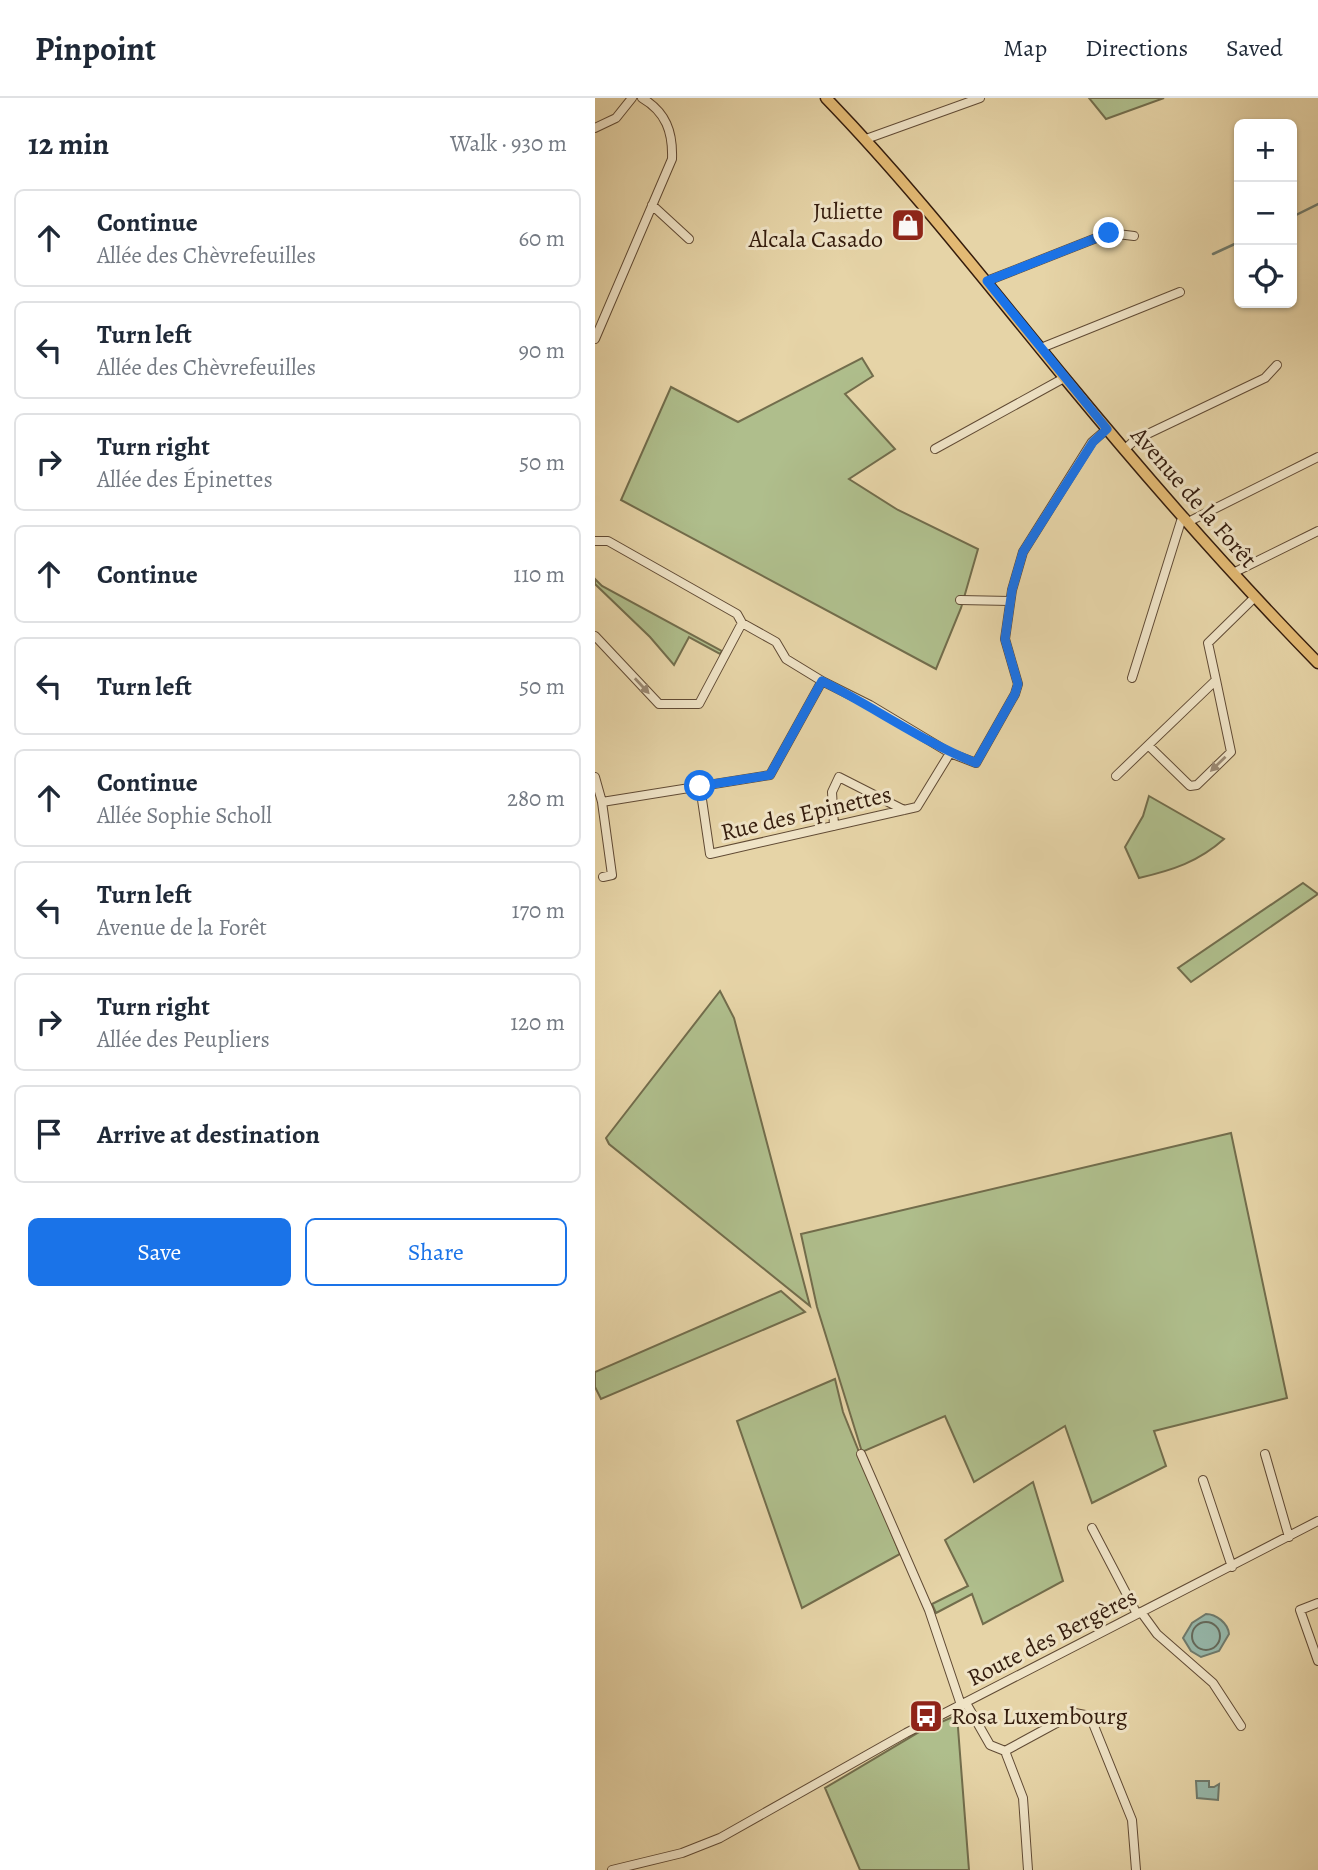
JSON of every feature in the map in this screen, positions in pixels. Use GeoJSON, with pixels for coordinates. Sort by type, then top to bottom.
{"type":"FeatureCollection","features":[{"type":"Feature","properties":{"kind":"main road","name":"Avenue de la Forêt"},"geometry":{"type":"LineString","coordinates":[[826,98],[922,201],[1107,429],[1233,573],[1318,663]]}},
{"type":"Feature","properties":{"kind":"street"},"geometry":{"type":"LineString","coordinates":[[595,128],[616,118],[632,98]]}},
{"type":"Feature","properties":{"kind":"street"},"geometry":{"type":"LineString","coordinates":[[595,339],[672,159],[673,140],[667,123],[657,109],[642,98]]}},
{"type":"Feature","properties":{"kind":"street"},"geometry":{"type":"LineString","coordinates":[[866,139],[980,98]]}},
{"type":"Feature","properties":{"kind":"street"},"geometry":{"type":"LineString","coordinates":[[652,205],[689,239]]}},
{"type":"Feature","properties":{"kind":"street"},"geometry":{"type":"LineString","coordinates":[[987,281],[1109,233],[1134,236]]}},
{"type":"Feature","properties":{"kind":"street"},"geometry":{"type":"LineString","coordinates":[[1041,348],[1180,292]]}},
{"type":"Feature","properties":{"kind":"street"},"geometry":{"type":"LineString","coordinates":[[1125,449],[1135,440],[1265,378],[1277,365]]}},
{"type":"Feature","properties":{"kind":"street"},"geometry":{"type":"LineString","coordinates":[[935,449],[1065,378]]}},
{"type":"Feature","properties":{"kind":"street"},"geometry":{"type":"LineString","coordinates":[[595,541],[608,541],[737,614],[742,623],[776,642],[786,659],[950,753],[976,763],[1018,684],[1005,639],[1010,600],[1023,552],[1093,442],[1107,429]]}},
{"type":"Feature","properties":{"kind":"street"},"geometry":{"type":"LineString","coordinates":[[1132,678],[1177,533],[1187,520],[1318,457]]}},
{"type":"Feature","properties":{"kind":"street"},"geometry":{"type":"LineString","coordinates":[[1233,573],[1318,531]]}},
{"type":"Feature","properties":{"kind":"street"},"geometry":{"type":"LineString","coordinates":[[1149,746],[1190,786],[1199,783],[1231,752],[1208,643],[1255,597]]}},
{"type":"Feature","properties":{"kind":"street"},"geometry":{"type":"LineString","coordinates":[[960,600],[1010,600]]}},
{"type":"Feature","properties":{"kind":"street"},"geometry":{"type":"LineString","coordinates":[[595,636],[659,704],[699,704],[742,623]]}},
{"type":"Feature","properties":{"kind":"street"},"geometry":{"type":"LineString","coordinates":[[1116,776],[1216,680]]}},
{"type":"Feature","properties":{"kind":"street"},"geometry":{"type":"LineString","coordinates":[[602,802],[770,775],[822,681]]}},
{"type":"Feature","properties":{"kind":"street","name":"Rue des Epinettes"},"geometry":{"type":"LineString","coordinates":[[700,786],[710,855],[917,807],[950,753]]}},
{"type":"Feature","properties":{"kind":"street"},"geometry":{"type":"LineString","coordinates":[[834,826],[832,792],[839,777],[904,810]]}},
{"type":"Feature","properties":{"kind":"street"},"geometry":{"type":"LineString","coordinates":[[596,780],[602,802],[612,875],[603,877]]}},
{"type":"Feature","properties":{"kind":"street"},"geometry":{"type":"LineString","coordinates":[[861,1454],[929,1610],[963,1704],[990,1745],[1006,1751],[1075,1713],[1090,1716],[1132,1820],[1136,1870]]}},
{"type":"Feature","properties":{"kind":"street"},"geometry":{"type":"LineString","coordinates":[[1265,1454],[1289,1537]]}},
{"type":"Feature","properties":{"kind":"street"},"geometry":{"type":"LineString","coordinates":[[1203,1480],[1232,1567]]}},
{"type":"Feature","properties":{"kind":"street","name":"Route des Bergères"},"geometry":{"type":"LineString","coordinates":[[612,1870],[682,1853],[720,1838],[963,1704],[1318,1521]]}},
{"type":"Feature","properties":{"kind":"street"},"geometry":{"type":"LineString","coordinates":[[1092,1528],[1139,1613],[1157,1634],[1213,1684],[1241,1726]]}},
{"type":"Feature","properties":{"kind":"street"},"geometry":{"type":"LineString","coordinates":[[1318,1603],[1300,1610],[1318,1661]]}},
{"type":"Feature","properties":{"kind":"street"},"geometry":{"type":"LineString","coordinates":[[1006,1751],[1023,1798],[1028,1870]]}},
{"type":"Feature","properties":{"kind":"green space"},"geometry":{"type":"Polygon","coordinates":[[[1089,98],[1164,98],[1106,119],[1089,98]]]}},
{"type":"Feature","properties":{"kind":"green space"},"geometry":{"type":"Polygon","coordinates":[[[862,358],[873,376],[845,394],[895,449],[849,479],[898,510],[978,549],[961,608],[936,669],[621,500],[671,387],[738,422],[862,358]]]}},
{"type":"Feature","properties":{"kind":"green space"},"geometry":{"type":"Polygon","coordinates":[[[595,579],[602,586],[722,651],[720,654],[689,637],[674,665],[650,637],[595,584],[595,579]]]}},
{"type":"Feature","properties":{"kind":"green space"},"geometry":{"type":"Polygon","coordinates":[[[1149,796],[1224,839],[1205,854],[1185,864],[1139,878],[1125,847],[1143,816],[1149,796]]]}},
{"type":"Feature","properties":{"kind":"green space"},"geometry":{"type":"Polygon","coordinates":[[[1303,883],[1318,894],[1191,982],[1178,968],[1303,883]]]}},
{"type":"Feature","properties":{"kind":"green space"},"geometry":{"type":"Polygon","coordinates":[[[720,991],[734,1018],[810,1306],[609,1144],[606,1138],[720,991]]]}},
{"type":"Feature","properties":{"kind":"green space"},"geometry":{"type":"Polygon","coordinates":[[[1231,1133],[1287,1398],[1154,1431],[1166,1466],[1092,1503],[1065,1426],[974,1482],[945,1416],[862,1452],[817,1307],[801,1234],[1231,1133]]]}},
{"type":"Feature","properties":{"kind":"green space"},"geometry":{"type":"Polygon","coordinates":[[[781,1291],[805,1312],[601,1399],[595,1387],[595,1372],[781,1291]]]}},
{"type":"Feature","properties":{"kind":"green space"},"geometry":{"type":"Polygon","coordinates":[[[835,1379],[843,1412],[900,1554],[802,1608],[737,1421],[835,1379]]]}},
{"type":"Feature","properties":{"kind":"green space"},"geometry":{"type":"Polygon","coordinates":[[[1033,1482],[1063,1581],[983,1624],[972,1594],[936,1613],[932,1604],[968,1586],[945,1540],[1033,1482]]]}},
{"type":"Feature","properties":{"kind":"green space"},"geometry":{"type":"Polygon","coordinates":[[[957,1715],[969,1870],[860,1870],[825,1788],[921,1731],[957,1715]]]}},
{"type":"Feature","properties":{"kind":"water"},"geometry":{"type":"Polygon","coordinates":[[[1206,1614],[1221,1620],[1229,1634],[1219,1651],[1201,1657],[1191,1651],[1183,1638],[1192,1623],[1206,1614]]]}},
{"type":"Feature","properties":{"kind":"water"},"geometry":{"type":"Polygon","coordinates":[[[1196,1781],[1209,1781],[1209,1787],[1219,1784],[1218,1800],[1197,1798],[1196,1781]]]}},
{"type":"Feature","properties":{"kind":"waterway"},"geometry":{"type":"LineString","coordinates":[[1297,214],[1318,204]]}},
{"type":"Feature","properties":{"kind":"waterway"},"geometry":{"type":"LineString","coordinates":[[1213,254],[1234,244]]}},
{"type":"Feature","properties":{"kind":"place","name":"Juliette Alcala Casado"},"geometry":{"type":"Point","coordinates":[908,225]}},
{"type":"Feature","properties":{"kind":"place","name":"Rosa Luxembourg"},"geometry":{"type":"Point","coordinates":[926,1716]}},
{"type":"Feature","properties":{"kind":"route"},"geometry":{"type":"LineString","coordinates":[[700,786],[770,775],[822,681],[870,705],[950,753],[976,763],[1018,684],[1005,639],[1012,590],[1023,552],[1093,442],[1107,429],[987,281],[993,276],[1109,233]]}}]}
